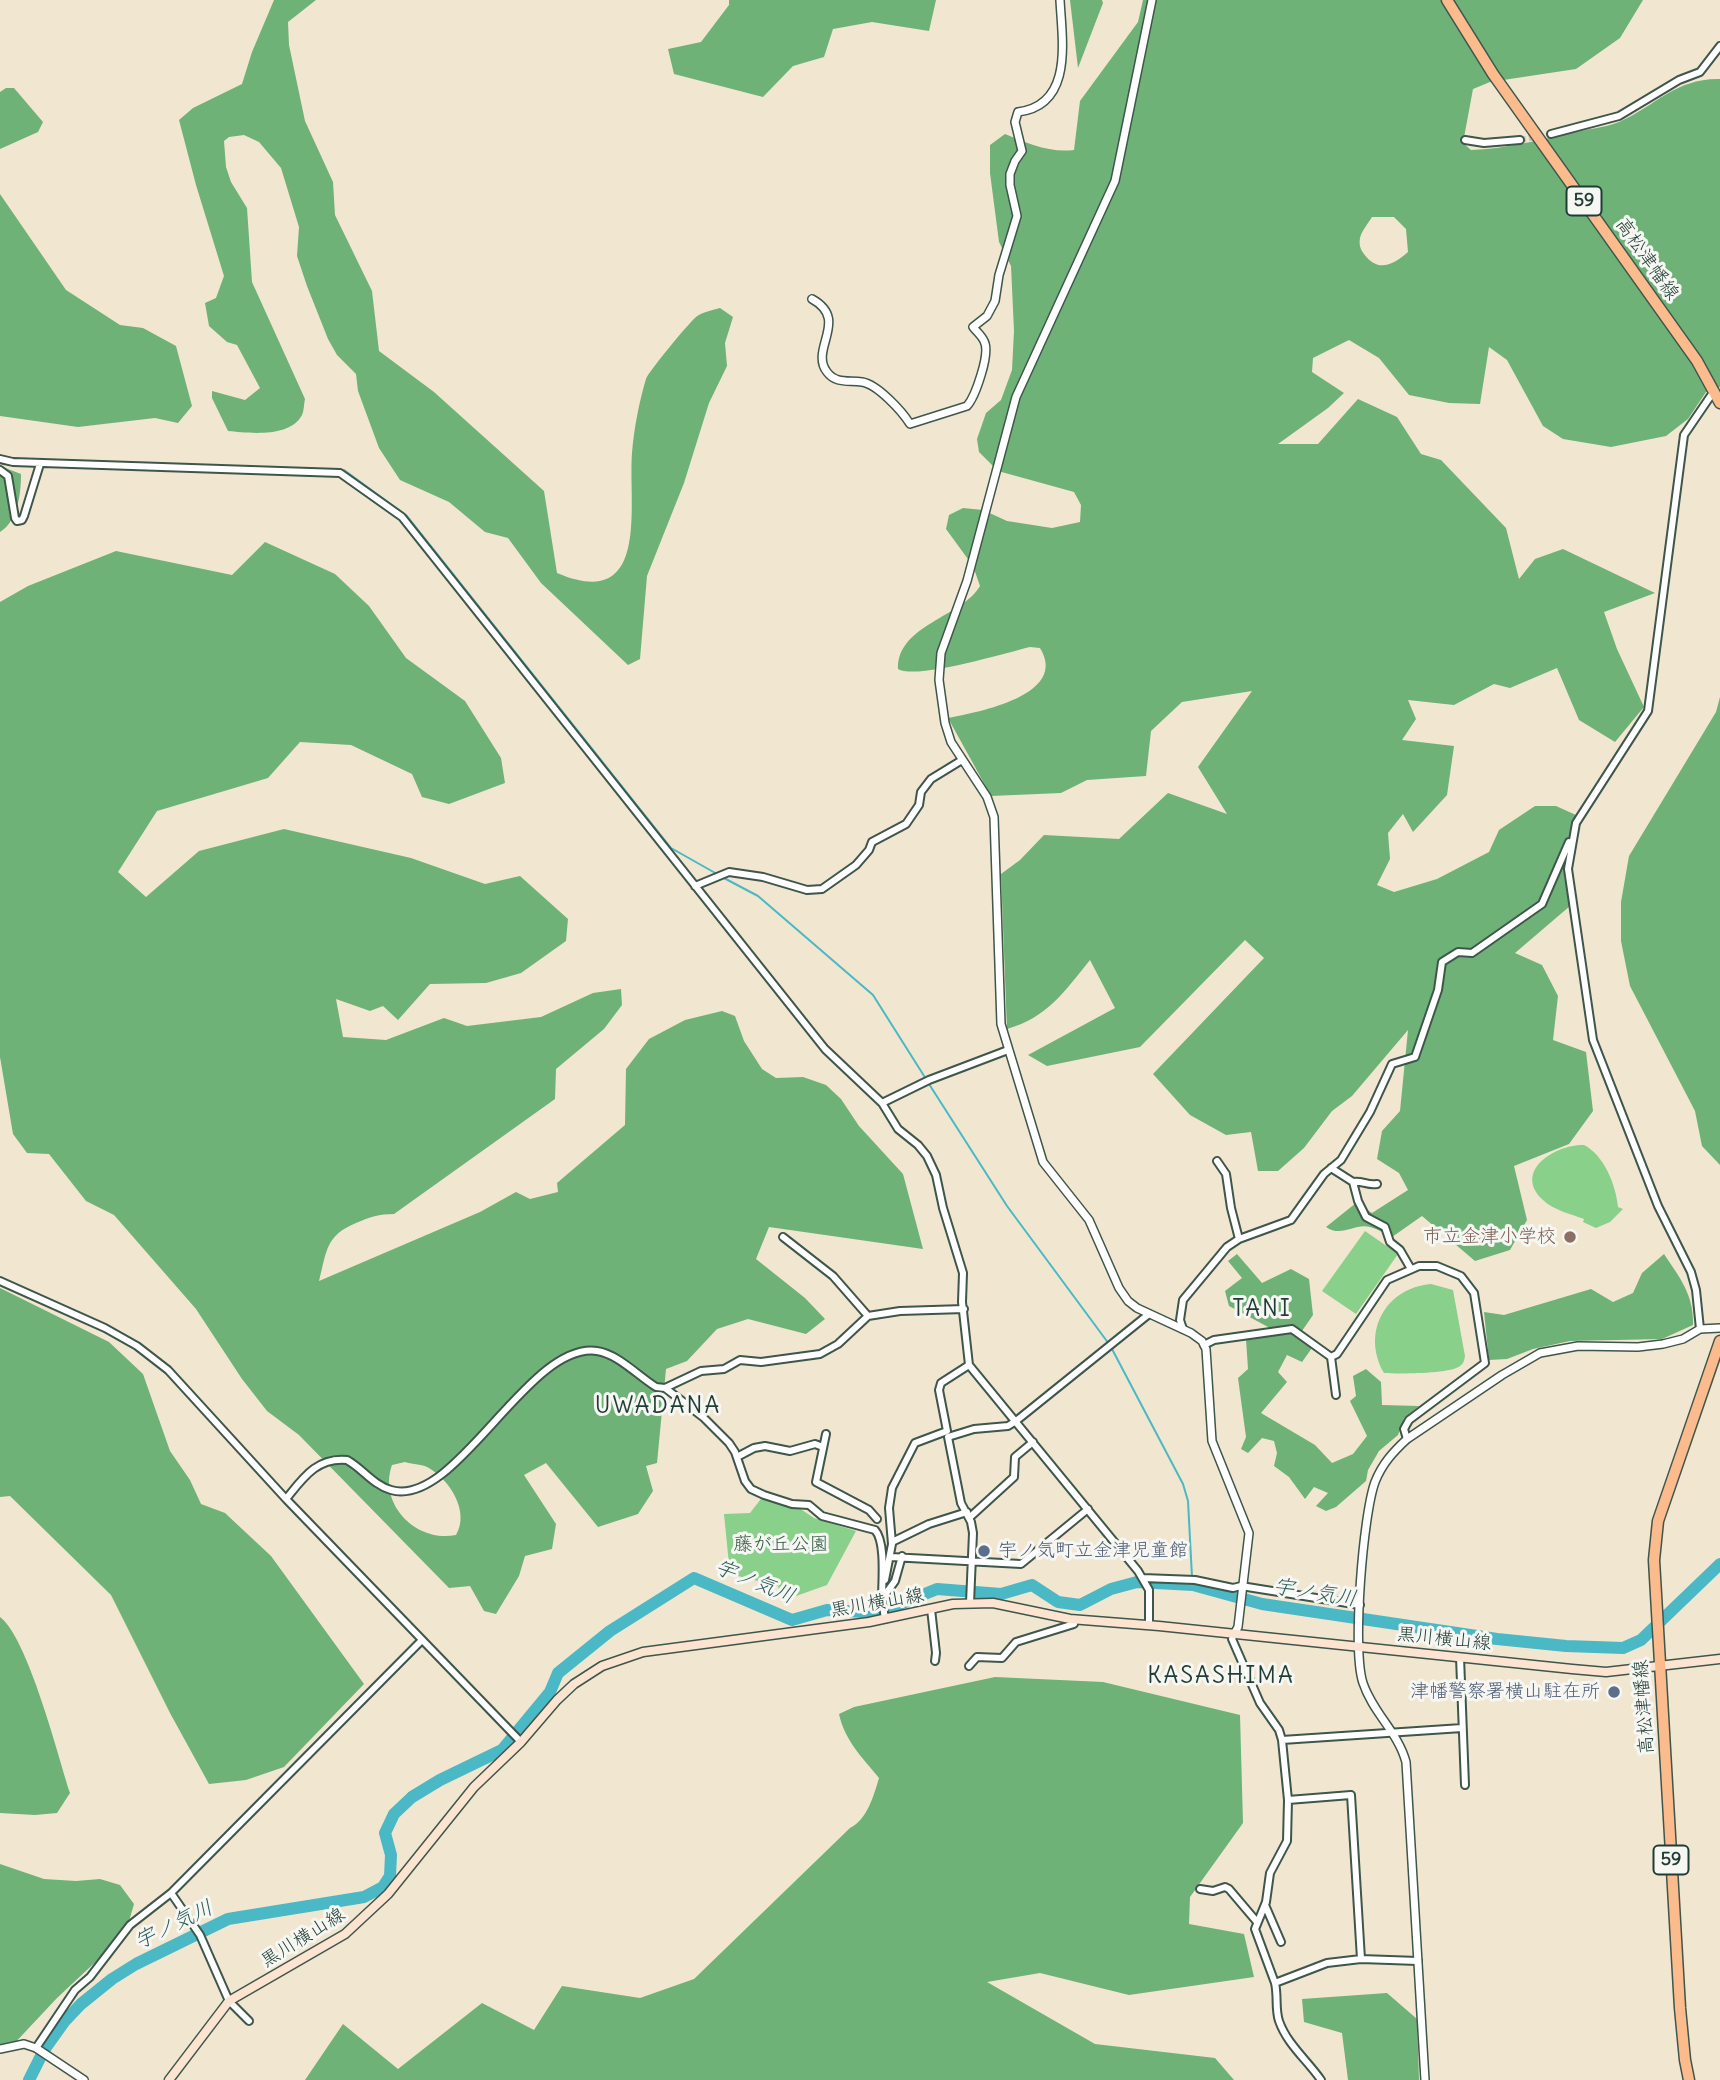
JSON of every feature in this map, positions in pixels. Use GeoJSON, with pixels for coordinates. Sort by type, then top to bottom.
{"type":"FeatureCollection","features":[{"type":"Feature","properties":{"kind":"main road","name":"高松津幡線"},"geometry":{"type":"LineString","coordinates":[[1447,0],[1493,74],[1697,361],[1720,402]]}},
{"type":"Feature","properties":{"kind":"main road","name":"高松津幡線"},"geometry":{"type":"LineString","coordinates":[[1689,2080],[1680,2008],[1654,1560],[1658,1521],[1717,1361],[1720,1341]]}},
{"type":"Feature","properties":{"kind":"main road","name":"黒川横山線"},"geometry":{"type":"LineString","coordinates":[[169,2080],[229,2001],[345,1934],[388,1895],[474,1787],[574,1684],[602,1666],[643,1652],[885,1617],[931,1609],[971,1596],[1075,1619],[1606,1672],[1720,1659]]}},
{"type":"Feature","properties":{"kind":"street"},"geometry":{"type":"LineString","coordinates":[[812,299],[822,305],[829,320],[822,363],[827,373],[839,381],[864,382],[888,399],[910,424],[967,406],[973,399],[983,369],[985,346],[973,327],[987,316],[995,301],[1001,268],[1017,216],[1010,174],[1023,151],[1015,122],[1018,112],[1029,111],[1042,102],[1063,71],[1060,0]]}},
{"type":"Feature","properties":{"kind":"street"},"geometry":{"type":"LineString","coordinates":[[1152,0],[1115,181],[1016,397],[967,582],[941,653],[939,680],[945,723],[951,742],[987,797],[995,817],[1001,1024],[1043,1162],[1089,1220],[1123,1294],[1132,1305],[1196,1336],[1207,1353],[1212,1441],[1249,1533],[1238,1627],[1232,1639],[1261,1703],[1279,1730],[1288,1800],[1287,1841],[1270,1873],[1265,1905],[1255,1929],[1275,1983],[1276,2009],[1287,2038],[1321,2080]]}},
{"type":"Feature","properties":{"kind":"street"},"geometry":{"type":"LineString","coordinates":[[1551,134],[1619,116],[1679,80],[1700,72],[1720,46]]}},
{"type":"Feature","properties":{"kind":"street"},"geometry":{"type":"LineString","coordinates":[[1465,140],[1484,143],[1520,140]]}},
{"type":"Feature","properties":{"kind":"street"},"geometry":{"type":"LineString","coordinates":[[1700,1329],[1696,1290],[1691,1272],[1658,1206],[1591,1034],[1568,869],[1576,823],[1648,711],[1684,435],[1714,391]]}},
{"type":"Feature","properties":{"kind":"street"},"geometry":{"type":"LineString","coordinates":[[0,458],[40,464],[340,473],[402,517],[825,1049],[881,1103],[898,1129],[928,1156],[936,1175],[963,1273],[969,1365],[1143,1579],[1149,1590],[1149,1625]]}},
{"type":"Feature","properties":{"kind":"street"},"geometry":{"type":"LineString","coordinates":[[0,470],[8,476],[17,521],[24,516],[40,464]]}},
{"type":"Feature","properties":{"kind":"street"},"geometry":{"type":"LineString","coordinates":[[695,886],[729,872],[763,877],[807,890],[822,889],[856,865],[869,850],[872,842],[906,824],[919,805],[921,792],[931,779],[962,761]]}},
{"type":"Feature","properties":{"kind":"street"},"geometry":{"type":"LineString","coordinates":[[1182,1329],[1180,1320],[1184,1300],[1216,1258],[1238,1239],[1291,1220],[1304,1199],[1341,1160],[1370,1112],[1392,1064],[1415,1057],[1438,990],[1443,962],[1458,952],[1472,953],[1542,904],[1573,834]]}},
{"type":"Feature","properties":{"kind":"street"},"geometry":{"type":"LineString","coordinates":[[881,1103],[927,1081],[1008,1050]]}},
{"type":"Feature","properties":{"kind":"street"},"geometry":{"type":"LineString","coordinates":[[1217,1161],[1226,1174],[1238,1239]]}},
{"type":"Feature","properties":{"kind":"street"},"geometry":{"type":"LineString","coordinates":[[1331,1168],[1353,1182],[1370,1186],[1377,1184]]}},
{"type":"Feature","properties":{"kind":"street"},"geometry":{"type":"LineString","coordinates":[[1353,1182],[1366,1217],[1385,1227],[1390,1242],[1400,1250],[1411,1269]]}},
{"type":"Feature","properties":{"kind":"street"},"geometry":{"type":"LineString","coordinates":[[783,1237],[833,1276],[868,1316]]}},
{"type":"Feature","properties":{"kind":"street"},"geometry":{"type":"LineString","coordinates":[[1331,1357],[1337,1354],[1387,1280],[1411,1269],[1437,1266],[1453,1271],[1467,1282],[1474,1293],[1486,1360],[1483,1367],[1409,1420],[1404,1429],[1407,1439]]}},
{"type":"Feature","properties":{"kind":"street"},"geometry":{"type":"LineString","coordinates":[[0,1281],[105,1328],[137,1346],[168,1370],[286,1499],[520,1740]]}},
{"type":"Feature","properties":{"kind":"street"},"geometry":{"type":"LineString","coordinates":[[665,1388],[701,1371],[724,1369],[740,1360],[761,1363],[820,1354],[838,1344],[868,1316],[900,1311],[964,1309]]}},
{"type":"Feature","properties":{"kind":"street"},"geometry":{"type":"LineString","coordinates":[[971,1596],[973,1533],[961,1503],[948,1437],[974,1429],[1007,1426],[1016,1421],[1149,1314]]}},
{"type":"Feature","properties":{"kind":"street"},"geometry":{"type":"LineString","coordinates":[[1425,2080],[1408,1779],[1402,1748],[1394,1732],[1373,1706],[1362,1681],[1359,1646],[1360,1596],[1369,1503],[1374,1484],[1391,1454],[1407,1439],[1512,1368],[1540,1353],[1567,1346],[1663,1344],[1683,1339],[1700,1329],[1720,1328]]}},
{"type":"Feature","properties":{"kind":"street"},"geometry":{"type":"LineString","coordinates":[[1204,1345],[1214,1340],[1292,1329],[1331,1357],[1336,1395]]}},
{"type":"Feature","properties":{"kind":"street"},"geometry":{"type":"LineString","coordinates":[[286,1499],[309,1471],[329,1461],[347,1460],[390,1490],[413,1490],[430,1482],[463,1455],[527,1387],[564,1359],[596,1351],[612,1356],[656,1387],[665,1388],[703,1417],[729,1443],[751,1489],[764,1496],[792,1504],[809,1504],[822,1516],[875,1530],[879,1534],[885,1617]]}},
{"type":"Feature","properties":{"kind":"street"},"geometry":{"type":"LineString","coordinates":[[882,1590],[891,1557],[889,1517],[892,1488],[915,1443],[947,1431],[939,1391],[941,1383],[969,1365]]}},
{"type":"Feature","properties":{"kind":"street"},"geometry":{"type":"LineString","coordinates":[[826,1434],[816,1482],[869,1510],[877,1519]]}},
{"type":"Feature","properties":{"kind":"street"},"geometry":{"type":"LineString","coordinates":[[892,1542],[929,1524],[968,1515],[1014,1477],[1015,1457],[1033,1442]]}},
{"type":"Feature","properties":{"kind":"street"},"geometry":{"type":"LineString","coordinates":[[737,1457],[754,1448],[765,1446],[790,1451],[815,1444],[823,1447]]}},
{"type":"Feature","properties":{"kind":"street"},"geometry":{"type":"LineString","coordinates":[[891,1557],[1021,1564],[1088,1509]]}},
{"type":"Feature","properties":{"kind":"street"},"geometry":{"type":"LineString","coordinates":[[877,1519],[889,1517]]}},
{"type":"Feature","properties":{"kind":"street"},"geometry":{"type":"LineString","coordinates":[[875,1530],[877,1519]]}},
{"type":"Feature","properties":{"kind":"street"},"geometry":{"type":"LineString","coordinates":[[883,1602],[895,1581],[902,1556]]}},
{"type":"Feature","properties":{"kind":"street"},"geometry":{"type":"LineString","coordinates":[[1143,1579],[1193,1580],[1241,1590],[1360,1605]]}},
{"type":"Feature","properties":{"kind":"street"},"geometry":{"type":"LineString","coordinates":[[931,1609],[935,1661]]}},
{"type":"Feature","properties":{"kind":"street"},"geometry":{"type":"LineString","coordinates":[[969,1666],[977,1657],[1002,1658],[1016,1642],[1074,1624],[1075,1619]]}},
{"type":"Feature","properties":{"kind":"street"},"geometry":{"type":"LineString","coordinates":[[36,2048],[75,1990],[90,1977],[130,1926],[171,1893],[422,1640]]}},
{"type":"Feature","properties":{"kind":"street"},"geometry":{"type":"LineString","coordinates":[[1460,1657],[1465,1785]]}},
{"type":"Feature","properties":{"kind":"street"},"geometry":{"type":"LineString","coordinates":[[1282,1740],[1462,1728]]}},
{"type":"Feature","properties":{"kind":"street"},"geometry":{"type":"LineString","coordinates":[[1288,1800],[1352,1795],[1360,1959]]}},
{"type":"Feature","properties":{"kind":"street"},"geometry":{"type":"LineString","coordinates":[[1200,1889],[1213,1891],[1225,1886],[1257,1922]]}},
{"type":"Feature","properties":{"kind":"street"},"geometry":{"type":"LineString","coordinates":[[171,1893],[199,1933],[229,2001],[249,2021]]}},
{"type":"Feature","properties":{"kind":"street"},"geometry":{"type":"LineString","coordinates":[[1265,1905],[1281,1942]]}},
{"type":"Feature","properties":{"kind":"street"},"geometry":{"type":"LineString","coordinates":[[1275,1983],[1327,1963],[1360,1959],[1418,1961]]}},
{"type":"Feature","properties":{"kind":"street"},"geometry":{"type":"LineString","coordinates":[[0,2049],[23,2044],[36,2048],[84,2080]]}},
{"type":"Feature","properties":{"kind":"green space"},"geometry":{"type":"Polygon","coordinates":[[[274,0],[316,0],[288,22],[289,45],[305,121],[333,182],[335,215],[372,291],[379,351],[434,392],[544,491],[557,573],[587,581],[608,578],[621,566],[628,548],[633,444],[646,379],[696,317],[720,308],[733,317],[725,343],[727,366],[709,403],[684,483],[647,576],[640,659],[628,665],[541,583],[508,538],[485,532],[449,502],[400,480],[379,448],[358,391],[356,374],[337,355],[328,339],[307,286],[297,256],[299,227],[281,168],[259,142],[244,135],[229,137],[224,141],[226,167],[231,182],[247,208],[252,282],[305,399],[302,415],[296,422],[279,431],[228,431],[212,398],[212,391],[245,400],[260,388],[237,345],[227,342],[209,326],[205,303],[216,298],[224,276],[179,120],[193,108],[242,84],[274,0]]]}},
{"type":"Feature","properties":{"kind":"green space"},"geometry":{"type":"Polygon","coordinates":[[[729,0],[936,0],[929,31],[872,22],[833,29],[824,57],[793,66],[763,97],[674,74],[668,49],[701,42],[729,5],[729,0]]]}},
{"type":"Feature","properties":{"kind":"green space"},"geometry":{"type":"Polygon","coordinates":[[[1070,0],[1102,0],[1103,3],[1078,68],[1070,0]]]}},
{"type":"Feature","properties":{"kind":"green space"},"geometry":{"type":"Polygon","coordinates":[[[1143,0],[1643,0],[1620,38],[1576,69],[1490,82],[1473,89],[1463,143],[1471,150],[1522,144],[1613,124],[1679,88],[1691,83],[1720,79],[1720,387],[1706,392],[1688,419],[1666,436],[1611,447],[1563,439],[1543,426],[1507,360],[1489,347],[1480,404],[1449,403],[1409,395],[1379,358],[1349,340],[1313,358],[1312,372],[1344,393],[1278,444],[1318,444],[1358,399],[1397,417],[1421,454],[1441,460],[1506,528],[1519,579],[1535,559],[1563,549],[1655,593],[1604,612],[1617,649],[1644,707],[1615,742],[1579,720],[1557,668],[1510,688],[1494,684],[1454,705],[1408,700],[1416,719],[1402,740],[1454,746],[1447,795],[1413,832],[1403,814],[1388,833],[1390,859],[1377,885],[1394,892],[1437,879],[1489,852],[1499,830],[1535,806],[1556,806],[1576,815],[1564,875],[1570,906],[1515,953],[1542,965],[1558,996],[1553,1040],[1586,1052],[1593,1111],[1569,1144],[1514,1166],[1527,1220],[1510,1250],[1475,1261],[1422,1216],[1392,1237],[1364,1226],[1343,1231],[1326,1227],[1356,1203],[1372,1213],[1408,1190],[1399,1173],[1377,1159],[1382,1131],[1400,1111],[1408,1030],[1352,1096],[1332,1111],[1304,1148],[1278,1171],[1258,1171],[1251,1132],[1226,1135],[1190,1115],[1153,1074],[1264,958],[1245,940],[1140,1047],[1047,1066],[1028,1055],[1115,1008],[1090,960],[1054,1002],[1034,1018],[1007,1029],[1001,874],[1020,860],[1044,835],[1119,839],[1168,793],[1227,814],[1198,767],[1252,691],[1182,702],[1151,731],[1146,776],[1087,780],[1061,793],[991,796],[948,718],[998,706],[1032,689],[1042,678],[1046,664],[1040,648],[1030,647],[923,671],[898,669],[900,654],[908,642],[971,597],[980,586],[973,566],[946,529],[949,515],[963,508],[983,510],[1007,521],[1052,528],[1080,522],[1081,505],[1074,492],[998,471],[979,452],[977,439],[986,413],[1001,400],[1012,370],[1014,331],[1011,266],[999,242],[990,173],[990,145],[1005,134],[1047,149],[1074,150],[1080,101],[1138,22],[1143,0]],[[1372,217],[1361,235],[1362,250],[1375,264],[1386,265],[1408,252],[1406,229],[1394,217],[1372,217]]]}},
{"type":"Feature","properties":{"kind":"green space"},"geometry":{"type":"Polygon","coordinates":[[[6,88],[14,88],[43,122],[38,132],[0,149],[0,92],[6,88]]]}},
{"type":"Feature","properties":{"kind":"green space"},"geometry":{"type":"Polygon","coordinates":[[[0,194],[66,290],[120,325],[143,328],[176,346],[192,406],[178,423],[155,418],[78,427],[0,416],[0,194]]]}},
{"type":"Feature","properties":{"kind":"green space"},"geometry":{"type":"Polygon","coordinates":[[[0,466],[21,474],[15,514],[0,532],[0,466]]]}},
{"type":"Feature","properties":{"kind":"green space"},"geometry":{"type":"Polygon","coordinates":[[[265,542],[335,574],[369,606],[406,658],[465,701],[501,758],[505,783],[449,804],[422,797],[412,774],[351,745],[300,742],[268,778],[157,811],[118,872],[146,897],[199,851],[284,829],[411,858],[485,884],[520,876],[568,919],[566,941],[521,973],[486,983],[430,984],[398,1020],[383,1006],[370,1011],[336,999],[343,1037],[386,1040],[444,1018],[467,1026],[541,1017],[593,993],[621,989],[622,1005],[604,1029],[556,1069],[555,1099],[394,1214],[366,1219],[338,1233],[326,1253],[319,1281],[480,1212],[516,1192],[530,1199],[558,1192],[557,1183],[625,1125],[626,1069],[649,1039],[685,1020],[722,1011],[735,1016],[744,1041],[762,1069],[776,1078],[803,1077],[826,1085],[841,1099],[859,1126],[903,1174],[923,1249],[769,1227],[756,1259],[805,1298],[825,1319],[806,1334],[748,1319],[717,1329],[687,1361],[666,1369],[657,1463],[646,1466],[653,1491],[638,1514],[598,1527],[546,1463],[524,1475],[556,1524],[552,1549],[525,1556],[519,1576],[496,1614],[484,1611],[470,1586],[449,1588],[299,1435],[267,1411],[242,1379],[196,1309],[114,1215],[86,1201],[49,1154],[27,1153],[13,1134],[0,1057],[0,602],[28,586],[116,551],[232,575],[265,542]],[[405,1462],[392,1465],[389,1480],[390,1494],[404,1518],[427,1533],[456,1535],[461,1516],[450,1488],[427,1467],[405,1462]]]}},
{"type":"Feature","properties":{"kind":"green space"},"geometry":{"type":"Polygon","coordinates":[[[1720,697],[1720,1165],[1702,1146],[1695,1111],[1630,986],[1621,941],[1621,902],[1629,856],[1716,712],[1720,697]]]}},
{"type":"Feature","properties":{"kind":"green space"},"geometry":{"type":"Polygon","coordinates":[[[1584,1145],[1603,1163],[1612,1180],[1618,1207],[1623,1209],[1610,1222],[1596,1228],[1583,1222],[1584,1219],[1543,1200],[1532,1179],[1541,1161],[1551,1154],[1561,1149],[1584,1145]]]}},
{"type":"Feature","properties":{"kind":"green space"},"geometry":{"type":"Polygon","coordinates":[[[1365,1231],[1398,1254],[1356,1314],[1322,1291],[1365,1231]]]}},
{"type":"Feature","properties":{"kind":"green space"},"geometry":{"type":"Polygon","coordinates":[[[1237,1254],[1262,1283],[1291,1269],[1309,1279],[1313,1315],[1302,1331],[1304,1343],[1312,1348],[1302,1362],[1287,1355],[1278,1372],[1287,1382],[1261,1413],[1315,1445],[1332,1463],[1353,1454],[1367,1436],[1350,1401],[1356,1396],[1353,1376],[1366,1369],[1381,1382],[1382,1405],[1419,1406],[1404,1418],[1398,1435],[1379,1451],[1368,1470],[1366,1481],[1336,1507],[1326,1511],[1316,1506],[1328,1493],[1314,1487],[1305,1499],[1289,1477],[1274,1466],[1277,1453],[1274,1441],[1262,1438],[1248,1453],[1241,1449],[1246,1437],[1238,1378],[1248,1369],[1246,1339],[1269,1336],[1270,1328],[1229,1306],[1225,1291],[1242,1278],[1228,1261],[1237,1254]]]}},
{"type":"Feature","properties":{"kind":"green space"},"geometry":{"type":"Polygon","coordinates":[[[1664,1254],[1688,1296],[1693,1325],[1662,1339],[1570,1341],[1533,1349],[1507,1359],[1489,1360],[1484,1312],[1504,1315],[1591,1289],[1613,1302],[1633,1293],[1642,1273],[1664,1254]]]}},
{"type":"Feature","properties":{"kind":"green space"},"geometry":{"type":"Polygon","coordinates":[[[1431,1284],[1453,1290],[1465,1356],[1463,1363],[1454,1369],[1435,1372],[1384,1373],[1375,1343],[1382,1315],[1390,1303],[1401,1294],[1415,1287],[1431,1284]]]}},
{"type":"Feature","properties":{"kind":"green space"},"geometry":{"type":"Polygon","coordinates":[[[0,1288],[109,1342],[143,1374],[170,1451],[190,1480],[201,1504],[225,1513],[271,1556],[364,1684],[284,1767],[246,1780],[209,1784],[111,1595],[10,1496],[0,1497],[0,1288]]]}},
{"type":"Feature","properties":{"kind":"green space","name":"藤が丘公園"},"geometry":{"type":"Polygon","coordinates":[[[764,1495],[799,1508],[814,1518],[856,1531],[827,1585],[796,1596],[781,1596],[778,1586],[730,1574],[724,1514],[750,1513],[764,1495]]]}},
{"type":"Feature","properties":{"kind":"green space"},"geometry":{"type":"Polygon","coordinates":[[[0,1617],[11,1629],[31,1672],[70,1793],[57,1813],[0,1813],[0,1617]]]}},
{"type":"Feature","properties":{"kind":"green space"},"geometry":{"type":"Polygon","coordinates":[[[995,1677],[1103,1682],[1240,1715],[1243,1823],[1190,1897],[1189,1924],[1244,1934],[1254,1977],[1129,1995],[1040,1973],[987,1982],[1095,2044],[1215,2058],[1234,2080],[305,2080],[343,2024],[398,2069],[482,2003],[534,2030],[562,1986],[640,1998],[694,1979],[865,1813],[879,1778],[850,1741],[839,1714],[854,1707],[995,1677]]]}},
{"type":"Feature","properties":{"kind":"green space"},"geometry":{"type":"Polygon","coordinates":[[[0,1864],[44,1879],[100,1879],[120,1885],[134,1904],[127,1928],[104,1954],[57,1998],[11,2047],[0,2052],[0,1864]]]}},
{"type":"Feature","properties":{"kind":"green space"},"geometry":{"type":"Polygon","coordinates":[[[1387,1993],[1417,2019],[1419,2080],[1348,2080],[1342,2033],[1304,2022],[1302,1999],[1387,1993]]]}},
{"type":"Feature","properties":{"kind":"waterway"},"geometry":{"type":"LineString","coordinates":[[344,470],[407,516],[671,848],[717,874]]}},
{"type":"Feature","properties":{"kind":"waterway"},"geometry":{"type":"LineString","coordinates":[[722,877],[758,896],[873,995],[926,1079]]}},
{"type":"Feature","properties":{"kind":"waterway"},"geometry":{"type":"LineString","coordinates":[[929,1084],[1007,1206],[1109,1344]]}},
{"type":"Feature","properties":{"kind":"waterway"},"geometry":{"type":"LineString","coordinates":[[1112,1349],[1183,1484],[1188,1501],[1192,1577]]}},
{"type":"Feature","properties":{"kind":"waterway","name":"宇ノ気川"},"geometry":{"type":"LineString","coordinates":[[29,2080],[44,2050],[64,2022],[112,1979],[136,1964],[228,1919],[364,1897],[383,1887],[390,1876],[391,1855],[385,1833],[394,1814],[412,1797],[440,1780],[502,1750],[550,1692],[558,1673],[610,1631],[694,1578],[792,1620],[827,1610],[865,1612],[893,1607],[937,1589],[1001,1594],[1032,1585],[1058,1602],[1080,1605],[1111,1589],[1137,1582],[1193,1585],[1262,1604],[1497,1639],[1623,1648],[1641,1640],[1720,1564]]}},
{"type":"Feature","properties":{"kind":"tunnel"},"geometry":{"type":"LineString","coordinates":[[1520,140],[1551,134]]}},
{"type":"Feature","properties":{"kind":"place","name":"市立金津小学校"},"geometry":{"type":"Point","coordinates":[1570,1237]}},
{"type":"Feature","properties":{"kind":"place","name":"宇ノ気町立金津児童館"},"geometry":{"type":"Point","coordinates":[984,1551]}},
{"type":"Feature","properties":{"kind":"place","name":"津幡警察署横山駐在所"},"geometry":{"type":"Point","coordinates":[1614,1692]}},
{"type":"Feature","properties":{"kind":"district","name":"TANI"},"geometry":{"type":"Point","coordinates":[1262,1309]}},
{"type":"Feature","properties":{"kind":"district","name":"UWADANA"},"geometry":{"type":"Point","coordinates":[658,1406]}},
{"type":"Feature","properties":{"kind":"district","name":"KASASHIMA"},"geometry":{"type":"Point","coordinates":[1221,1676]}}]}
